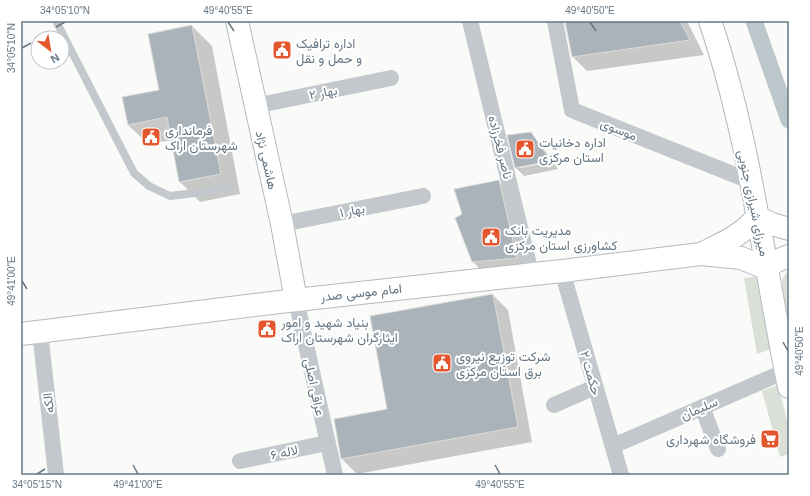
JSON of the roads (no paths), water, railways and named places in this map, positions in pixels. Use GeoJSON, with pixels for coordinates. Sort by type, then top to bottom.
{"type":"FeatureCollection","features":[{"type":"Feature","properties":{"kind":"street","name":"هاشمی نژاد"},"geometry":{"type":"LineString","coordinates":[[237,21],[282,224],[296,300]]}},
{"type":"Feature","properties":{"kind":"street","name":"ناصر فخرزاده"},"geometry":{"type":"LineString","coordinates":[[470,21],[531,273]]}},
{"type":"Feature","properties":{"kind":"street","name":"موسوی"},"geometry":{"type":"LineString","coordinates":[[555,21],[572,110],[750,181]]}},
{"type":"Feature","properties":{"kind":"street","name":"میرزای شیرازی جنوبی"},"geometry":{"type":"LineString","coordinates":[[710,21],[724,62],[758,216],[787,379]]}},
{"type":"Feature","properties":{"kind":"street","name":"بهار ۲"},"geometry":{"type":"LineString","coordinates":[[255,106],[391,78]]}},
{"type":"Feature","properties":{"kind":"street","name":"بهار ۱"},"geometry":{"type":"LineString","coordinates":[[282,224],[423,196]]}},
{"type":"Feature","properties":{"kind":"street","name":"امام موسی صدر"},"geometry":{"type":"LineString","coordinates":[[700,254],[737,236],[758,216]]}},
{"type":"Feature","properties":{"kind":"street"},"geometry":{"type":"LineString","coordinates":[[758,216],[772,224],[789,229]]}},
{"type":"Feature","properties":{"kind":"street","name":"امام موسی صدر"},"geometry":{"type":"LineString","coordinates":[[30,333],[296,300],[531,273],[562,271],[700,254],[741,258],[768,269]]}},
{"type":"Feature","properties":{"kind":"street"},"geometry":{"type":"LineString","coordinates":[[768,269],[774,262],[782,257],[789,256]]}},
{"type":"Feature","properties":{"kind":"street","name":"حکمت ۲"},"geometry":{"type":"LineString","coordinates":[[562,271],[621,475]]}},
{"type":"Feature","properties":{"kind":"street","name":"عراقی اصلی"},"geometry":{"type":"LineString","coordinates":[[296,300],[335,475]]}},
{"type":"Feature","properties":{"kind":"street","name":"الکه"},"geometry":{"type":"LineString","coordinates":[[30,333],[56,475]]}},
{"type":"Feature","properties":{"kind":"street","name":"سلیمان"},"geometry":{"type":"LineString","coordinates":[[613,446],[702,407],[787,379]]}},
{"type":"Feature","properties":{"kind":"street"},"geometry":{"type":"LineString","coordinates":[[554,405],[595,388]]}},
{"type":"Feature","properties":{"kind":"street"},"geometry":{"type":"LineString","coordinates":[[702,407],[718,449]]}},
{"type":"Feature","properties":{"kind":"street","name":"لاله ۶"},"geometry":{"type":"LineString","coordinates":[[240,461],[327,443]]}},
{"type":"Feature","properties":{"kind":"lane"},"geometry":{"type":"LineString","coordinates":[[56,21],[134,173],[149,186],[170,196],[228,189]]}},
{"type":"Feature","properties":{"kind":"waterway"},"geometry":{"type":"LineString","coordinates":[[754,21],[789,120]]}},
{"type":"Feature","properties":{"kind":"place","name":"اداره ترافیک و حمل و نقل"},"geometry":{"type":"Point","coordinates":[282,50]}},
{"type":"Feature","properties":{"kind":"place","name":"فرمانداری شهرستان اراک"},"geometry":{"type":"Point","coordinates":[151,137]}},
{"type":"Feature","properties":{"kind":"place","name":"اداره دخانیات استان مرکزی"},"geometry":{"type":"Point","coordinates":[525,149]}},
{"type":"Feature","properties":{"kind":"place","name":"مدیریت بانک کشاورزی استان مرکزی"},"geometry":{"type":"Point","coordinates":[491,237]}},
{"type":"Feature","properties":{"kind":"place","name":"بنیاد شهید و امور ایثارگران شهرستان اراک"},"geometry":{"type":"Point","coordinates":[267,329]}},
{"type":"Feature","properties":{"kind":"place","name":"شرکت توزیع نیروی برق استان مرکزی"},"geometry":{"type":"Point","coordinates":[442,363]}},
{"type":"Feature","properties":{"kind":"place","name":"فروشگاه شهرداری"},"geometry":{"type":"Point","coordinates":[770,439]}}]}
